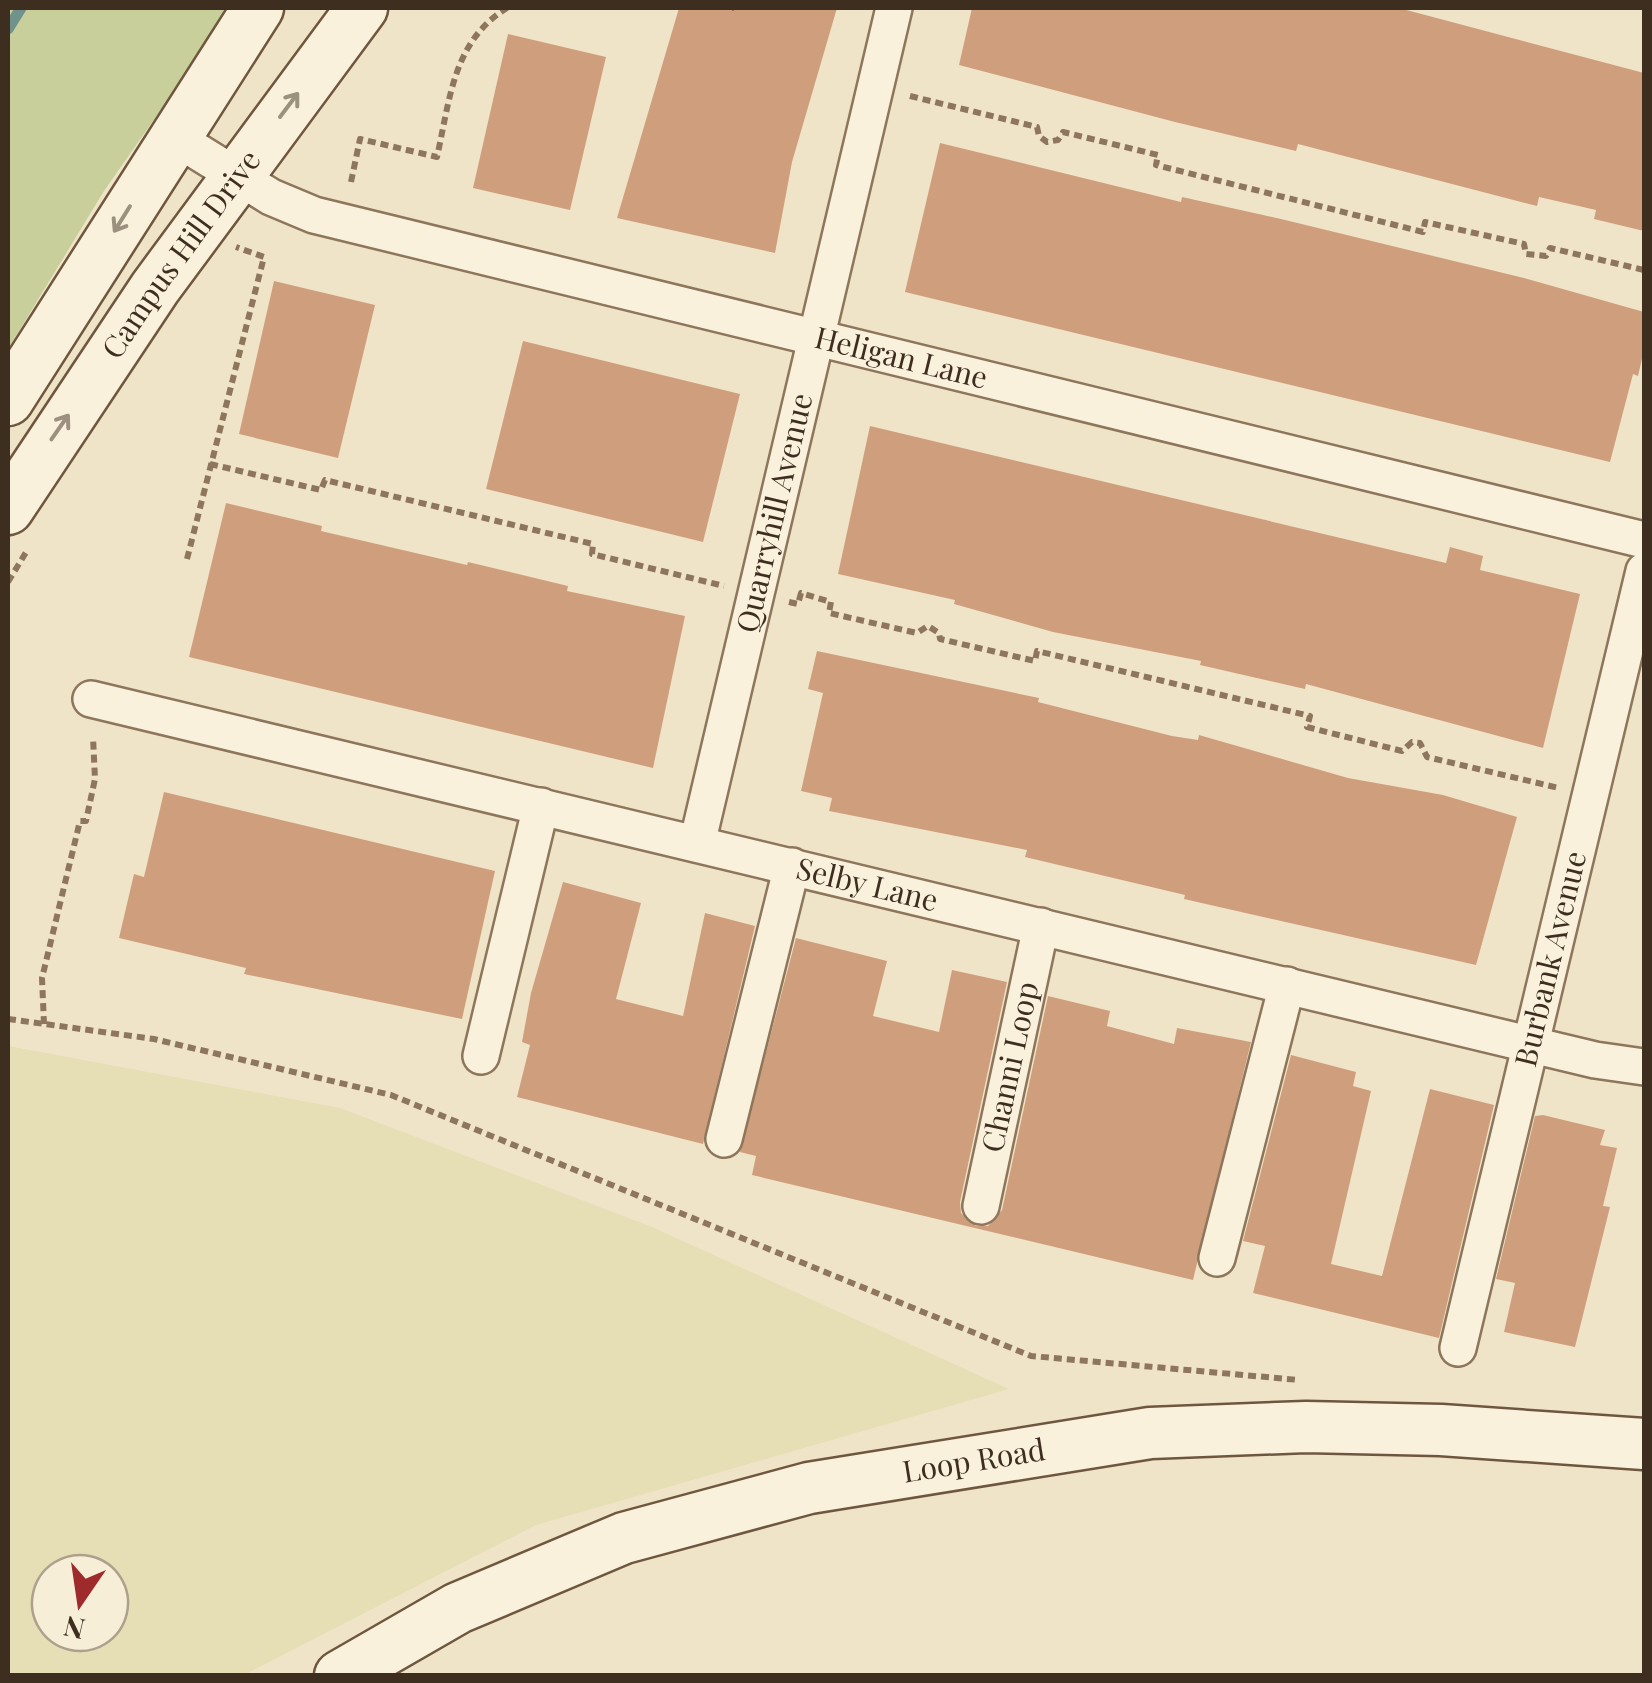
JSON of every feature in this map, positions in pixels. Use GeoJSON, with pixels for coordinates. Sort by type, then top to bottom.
{"type":"FeatureCollection","features":[{"type":"Feature","properties":{"kind":"street","name":"Campus Hill Drive"},"geometry":{"type":"LineString","coordinates":[[8,400],[258,8]]}},
{"type":"Feature","properties":{"kind":"street","name":"Campus Hill Drive"},"geometry":{"type":"LineString","coordinates":[[8,509],[236,177],[362,8]]}},
{"type":"Feature","properties":{"kind":"street","name":"Quarryhill Avenue"},"geometry":{"type":"LineString","coordinates":[[697,844],[894,8]]}},
{"type":"Feature","properties":{"kind":"street","name":"Heligan Lane"},"geometry":{"type":"LineString","coordinates":[[174,137],[236,177],[314,215],[1644,540]]}},
{"type":"Feature","properties":{"kind":"street","name":"Burbank Avenue"},"geometry":{"type":"LineString","coordinates":[[1458,1348],[1644,572]]}},
{"type":"Feature","properties":{"kind":"street","name":"Selby Lane"},"geometry":{"type":"LineString","coordinates":[[92,699],[1596,1060],[1644,1066]]}},
{"type":"Feature","properties":{"kind":"street"},"geometry":{"type":"LineString","coordinates":[[481,1056],[540,806]]}},
{"type":"Feature","properties":{"kind":"street"},"geometry":{"type":"LineString","coordinates":[[724,1138],[792,866]]}},
{"type":"Feature","properties":{"kind":"street","name":"Channi Loop"},"geometry":{"type":"LineString","coordinates":[[981,1206],[1041,926]]}},
{"type":"Feature","properties":{"kind":"street"},"geometry":{"type":"LineString","coordinates":[[1217,1258],[1287,984]]}},
{"type":"Feature","properties":{"kind":"street","name":"Loop Road"},"geometry":{"type":"LineString","coordinates":[[340,1676],[458,1608],[624,1538],[827,1485],[1150,1433],[1306,1427],[1440,1430],[1644,1444]]}},
{"type":"Feature","properties":{"kind":"path"},"geometry":{"type":"LineString","coordinates":[[351,182],[360,139],[436,157],[458,62],[469,40],[507,8]]}},
{"type":"Feature","properties":{"kind":"path"},"geometry":{"type":"LineString","coordinates":[[874,87],[1037,127],[1047,142],[1058,140],[1063,132],[1158,156],[1156,166],[1423,232],[1425,222],[1524,244],[1526,254],[1534,258],[1546,256],[1550,248],[1644,270]]}},
{"type":"Feature","properties":{"kind":"path"},"geometry":{"type":"LineString","coordinates":[[187,558],[210,464],[220,442],[264,257],[235,246]]}},
{"type":"Feature","properties":{"kind":"path"},"geometry":{"type":"LineString","coordinates":[[210,464],[322,490],[325,480],[593,544],[592,554],[755,594],[798,604],[801,594],[831,602],[829,612],[917,634],[928,626],[939,632],[940,640],[1035,661],[1037,651],[1310,716],[1307,728],[1402,750],[1412,742],[1420,743],[1427,757],[1589,796]]}},
{"type":"Feature","properties":{"kind":"path"},"geometry":{"type":"LineString","coordinates":[[44,1024],[42,978],[80,820],[86,821],[95,778],[92,699]]}},
{"type":"Feature","properties":{"kind":"path"},"geometry":{"type":"LineString","coordinates":[[8,1019],[154,1039],[391,1095],[1031,1356],[1306,1380]]}},
{"type":"Feature","properties":{"kind":"shaded area"},"geometry":{"type":"Polygon","coordinates":[[[8,1046],[340,1108],[652,1227],[1009,1389],[536,1525],[244,1675],[8,1675],[8,1046]]]}},
{"type":"Feature","properties":{"kind":"green space"},"geometry":{"type":"Polygon","coordinates":[[[8,8],[232,8],[104,191],[8,349],[8,8]]]}},
{"type":"Feature","properties":{"kind":"building"},"geometry":{"type":"Polygon","coordinates":[[[679,8],[837,8],[792,162],[775,253],[617,218],[679,8]]]}},
{"type":"Feature","properties":{"kind":"building"},"geometry":{"type":"Polygon","coordinates":[[[972,8],[1399,8],[1644,73],[1644,231],[1594,219],[1596,210],[1539,197],[1537,206],[1298,144],[1296,151],[1175,122],[959,65],[972,8]]]}},
{"type":"Feature","properties":{"kind":"building"},"geometry":{"type":"Polygon","coordinates":[[[508,34],[606,57],[570,210],[473,188],[508,34]]]}},
{"type":"Feature","properties":{"kind":"building"},"geometry":{"type":"Polygon","coordinates":[[[940,143],[1181,202],[1182,197],[1281,219],[1524,278],[1644,312],[1644,350],[1638,376],[1633,374],[1610,462],[905,292],[940,143]]]}},
{"type":"Feature","properties":{"kind":"building"},"geometry":{"type":"Polygon","coordinates":[[[274,281],[375,305],[338,458],[239,434],[274,281]]]}},
{"type":"Feature","properties":{"kind":"building"},"geometry":{"type":"Polygon","coordinates":[[[523,341],[740,394],[703,542],[486,489],[523,341]]]}},
{"type":"Feature","properties":{"kind":"building"},"geometry":{"type":"Polygon","coordinates":[[[870,426],[1446,563],[1450,547],[1483,556],[1480,570],[1580,594],[1543,748],[1306,684],[1305,689],[1200,665],[1201,661],[1053,632],[954,604],[955,600],[838,574],[870,426]]]}},
{"type":"Feature","properties":{"kind":"building"},"geometry":{"type":"Polygon","coordinates":[[[226,503],[322,526],[321,531],[467,565],[468,562],[568,586],[567,591],[685,616],[653,768],[189,657],[226,503]]]}},
{"type":"Feature","properties":{"kind":"building"},"geometry":{"type":"Polygon","coordinates":[[[817,651],[1039,698],[1038,702],[1172,736],[1198,740],[1199,735],[1348,778],[1443,795],[1517,817],[1476,965],[1184,899],[1185,895],[1025,857],[1027,850],[829,811],[832,798],[801,791],[823,693],[808,689],[817,651]]]}},
{"type":"Feature","properties":{"kind":"building"},"geometry":{"type":"Polygon","coordinates":[[[164,792],[495,871],[462,1019],[244,974],[246,968],[119,938],[134,874],[144,877],[164,792]]]}},
{"type":"Feature","properties":{"kind":"building"},"geometry":{"type":"Polygon","coordinates":[[[563,882],[641,903],[616,999],[683,1016],[705,913],[755,926],[703,1144],[517,1097],[530,1045],[522,1042],[531,993],[563,882]]]}},
{"type":"Feature","properties":{"kind":"building"},"geometry":{"type":"Polygon","coordinates":[[[796,938],[887,961],[873,1016],[939,1032],[952,970],[1007,982],[960,1202],[961,1213],[976,1226],[988,1226],[1002,1210],[1048,996],[1110,1011],[1107,1026],[1174,1044],[1177,1028],[1251,1042],[1193,1280],[752,1175],[756,1156],[740,1152],[796,938]]]}},
{"type":"Feature","properties":{"kind":"building"},"geometry":{"type":"Polygon","coordinates":[[[1291,1055],[1356,1072],[1353,1086],[1371,1091],[1331,1264],[1382,1276],[1430,1089],[1494,1105],[1439,1338],[1253,1293],[1265,1246],[1243,1241],[1291,1055]]]}},
{"type":"Feature","properties":{"kind":"building"},"geometry":{"type":"Polygon","coordinates":[[[1535,1116],[1605,1130],[1600,1145],[1617,1148],[1603,1206],[1610,1207],[1575,1347],[1504,1332],[1515,1283],[1496,1279],[1535,1116]]]}},
{"type":"Feature","properties":{"kind":"waterway"},"geometry":{"type":"LineString","coordinates":[[8,29],[21,8]]}}]}
